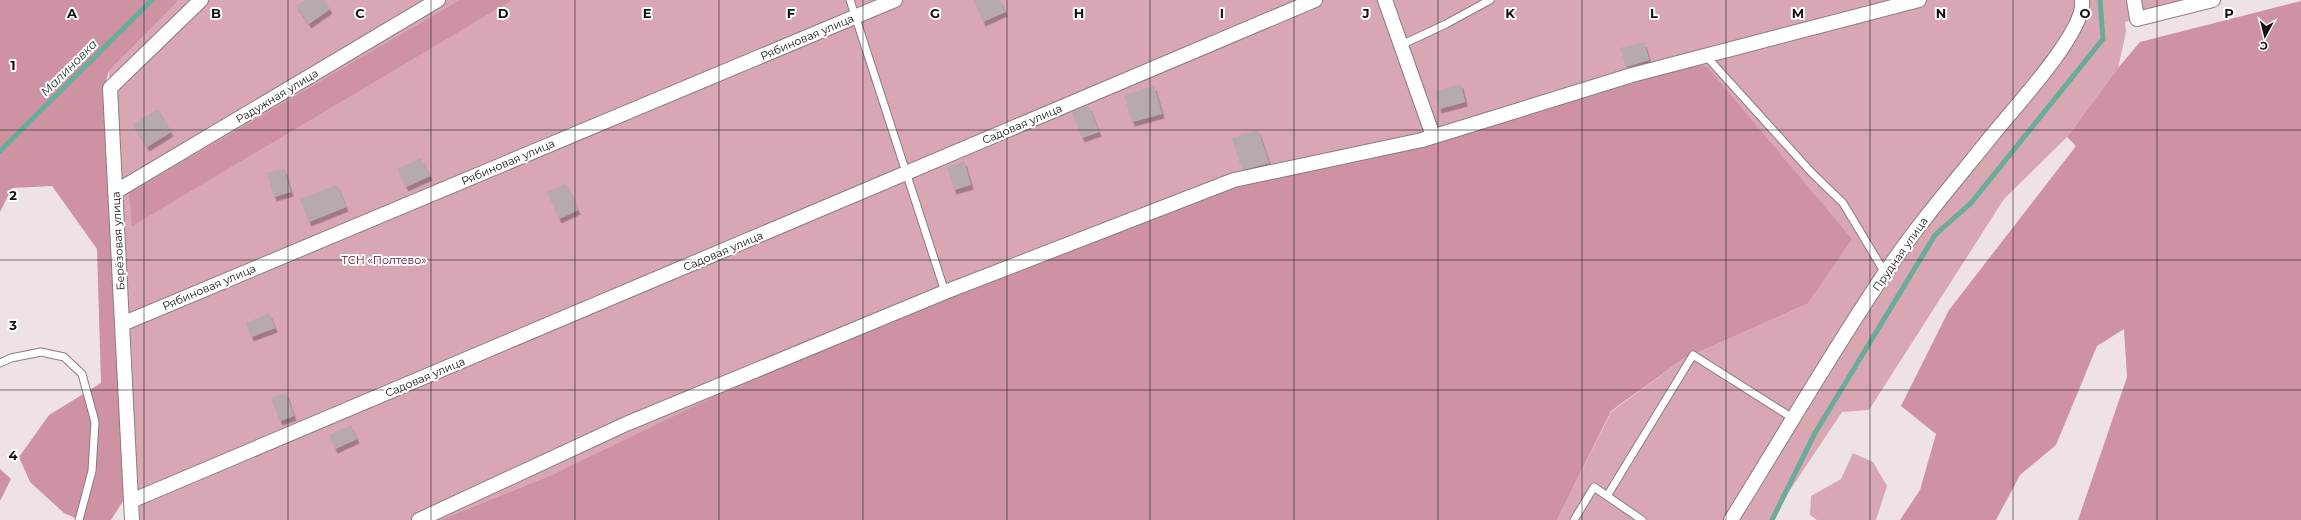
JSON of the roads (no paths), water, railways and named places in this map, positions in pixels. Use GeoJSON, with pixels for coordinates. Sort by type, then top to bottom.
{"type":"FeatureCollection","features":[{"type":"Feature","properties":{"kind":"street","name":"Берёзовая улица"},"geometry":{"type":"LineString","coordinates":[[132,520],[110,88],[201,0]]}},
{"type":"Feature","properties":{"kind":"street","name":"Радужная улица"},"geometry":{"type":"LineString","coordinates":[[115,192],[438,0]]}},
{"type":"Feature","properties":{"kind":"street","name":"Рябиновая улица"},"geometry":{"type":"LineString","coordinates":[[122,324],[895,0]]}},
{"type":"Feature","properties":{"kind":"street","name":"Садовая улица"},"geometry":{"type":"LineString","coordinates":[[131,501],[1316,0]]}},
{"type":"Feature","properties":{"kind":"street"},"geometry":{"type":"LineString","coordinates":[[1385,0],[1433,136]]}},
{"type":"Feature","properties":{"kind":"street"},"geometry":{"type":"LineString","coordinates":[[419,520],[626,424],[945,292],[1234,180],[1433,136],[1632,75],[1919,0]]}},
{"type":"Feature","properties":{"kind":"street","name":"Прудная улица"},"geometry":{"type":"LineString","coordinates":[[1731,520],[1885,273],[1923,221],[2054,60],[2074,28],[2082,0]]}},
{"type":"Feature","properties":{"kind":"street"},"geometry":{"type":"LineString","coordinates":[[2134,0],[2137,19],[2213,0]]}},
{"type":"Feature","properties":{"kind":"lane"},"geometry":{"type":"LineString","coordinates":[[850,0],[945,292]]}},
{"type":"Feature","properties":{"kind":"lane"},"geometry":{"type":"LineString","coordinates":[[1401,45],[1446,24],[1490,0]]}},
{"type":"Feature","properties":{"kind":"lane"},"geometry":{"type":"LineString","coordinates":[[1706,56],[1811,172],[1843,203],[1885,273]]}},
{"type":"Feature","properties":{"kind":"lane"},"geometry":{"type":"LineString","coordinates":[[0,363],[11,358],[41,352],[64,357],[82,374],[95,422],[92,471],[79,520]]}},
{"type":"Feature","properties":{"kind":"lane"},"geometry":{"type":"LineString","coordinates":[[1607,496],[1693,354],[1794,419]]}},
{"type":"Feature","properties":{"kind":"lane"},"geometry":{"type":"LineString","coordinates":[[1574,520],[1594,487],[1642,520]]}},
{"type":"Feature","properties":{"kind":"waterway","name":"Малиновка"},"geometry":{"type":"LineString","coordinates":[[0,151],[152,0]]}},
{"type":"Feature","properties":{"kind":"waterway"},"geometry":{"type":"LineString","coordinates":[[1772,520],[1815,433],[1935,235],[1971,203],[2103,39],[2100,0]]}},
{"type":"Feature","properties":{"kind":"park label","name":"ТСН «Полтево»"},"geometry":{"type":"Point","coordinates":[384,260]}}]}
